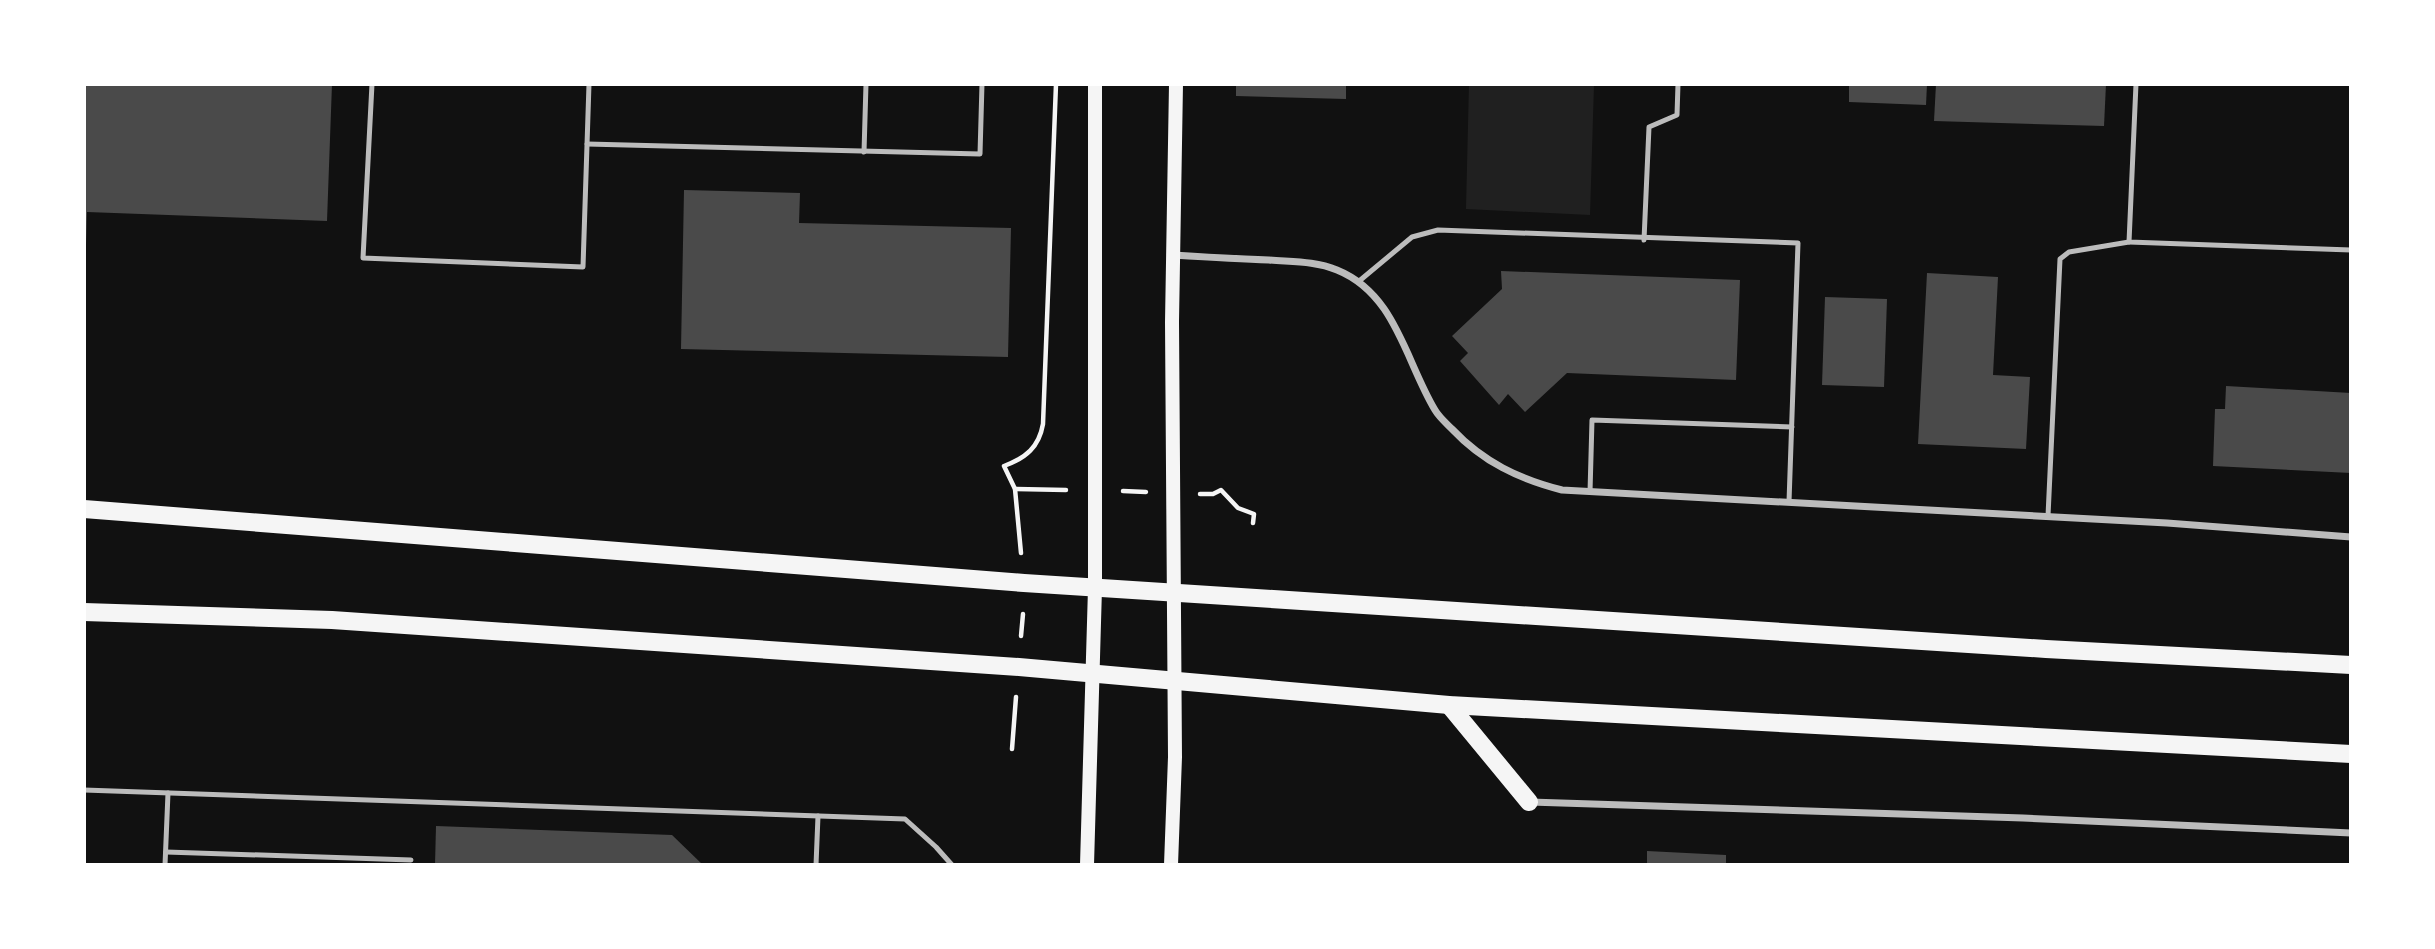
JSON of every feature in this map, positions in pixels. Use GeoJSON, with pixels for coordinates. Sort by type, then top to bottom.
{"type":"FeatureCollection","features":[{"type":"Feature","properties":{"kind":"main road"},"geometry":{"type":"LineString","coordinates":[[1087,865],[1095,588],[1095,84]]}},
{"type":"Feature","properties":{"kind":"main road"},"geometry":{"type":"LineString","coordinates":[[1171,865],[1175,757],[1172,255],[1176,84]]}},
{"type":"Feature","properties":{"kind":"main road"},"geometry":{"type":"LineString","coordinates":[[84,509],[1095,588],[2046,649],[2351,665]]}},
{"type":"Feature","properties":{"kind":"main road"},"geometry":{"type":"LineString","coordinates":[[84,612],[332,620],[1019,667],[1449,705],[2351,754]]}},
{"type":"Feature","properties":{"kind":"main road"},"geometry":{"type":"LineString","coordinates":[[1449,705],[1529,802]]}},
{"type":"Feature","properties":{"kind":"street"},"geometry":{"type":"LineString","coordinates":[[1172,255],[1315,263],[1337,270],[1359,282],[1390,317],[1435,411],[1474,451],[1504,470],[1562,490],[2049,516],[2351,537]]}},
{"type":"Feature","properties":{"kind":"street"},"geometry":{"type":"LineString","coordinates":[[1529,802],[2010,817],[2351,833]]}},
{"type":"Feature","properties":{"kind":"lane"},"geometry":{"type":"LineString","coordinates":[[372,84],[363,258],[583,267],[589,84]]}},
{"type":"Feature","properties":{"kind":"lane"},"geometry":{"type":"LineString","coordinates":[[864,152],[866,84]]}},
{"type":"Feature","properties":{"kind":"lane"},"geometry":{"type":"LineString","coordinates":[[587,144],[980,154],[982,84]]}},
{"type":"Feature","properties":{"kind":"lane"},"geometry":{"type":"LineString","coordinates":[[1644,240],[1649,127],[1677,115],[1678,84]]}},
{"type":"Feature","properties":{"kind":"lane"},"geometry":{"type":"LineString","coordinates":[[2129,243],[2136,84]]}},
{"type":"Feature","properties":{"kind":"lane"},"geometry":{"type":"LineString","coordinates":[[1359,282],[1412,237],[1437,230],[1644,240],[1798,243],[1789,502]]}},
{"type":"Feature","properties":{"kind":"lane"},"geometry":{"type":"LineString","coordinates":[[2049,516],[2060,259],[2068,252],[2129,243],[2351,250]]}},
{"type":"Feature","properties":{"kind":"lane"},"geometry":{"type":"LineString","coordinates":[[1590,492],[1592,420],[1792,427]]}},
{"type":"Feature","properties":{"kind":"lane"},"geometry":{"type":"LineString","coordinates":[[84,790],[905,819],[936,846],[952,865]]}},
{"type":"Feature","properties":{"kind":"lane"},"geometry":{"type":"LineString","coordinates":[[165,865],[168,793]]}},
{"type":"Feature","properties":{"kind":"lane"},"geometry":{"type":"LineString","coordinates":[[816,865],[818,816]]}},
{"type":"Feature","properties":{"kind":"lane"},"geometry":{"type":"LineString","coordinates":[[166,852],[411,860]]}},
{"type":"Feature","properties":{"kind":"path"},"geometry":{"type":"LineString","coordinates":[[1012,749],[1024,583],[1015,489],[1004,466],[1028,454],[1036,446],[1043,424],[1056,84]]}},
{"type":"Feature","properties":{"kind":"shaded area"},"geometry":{"type":"Polygon","coordinates":[[[1469,84],[1594,84],[1590,215],[1466,209],[1469,84]]]}},
{"type":"Feature","properties":{"kind":"building"},"geometry":{"type":"Polygon","coordinates":[[[84,84],[332,84],[327,221],[87,212],[84,245],[84,84]]]}},
{"type":"Feature","properties":{"kind":"building"},"geometry":{"type":"Polygon","coordinates":[[[1236,84],[1346,84],[1346,99],[1236,96],[1236,84]]]}},
{"type":"Feature","properties":{"kind":"building"},"geometry":{"type":"Polygon","coordinates":[[[1849,84],[1927,84],[1926,105],[1849,102],[1849,84]]]}},
{"type":"Feature","properties":{"kind":"building"},"geometry":{"type":"Polygon","coordinates":[[[1936,84],[2106,84],[2104,126],[1934,121],[1936,84]]]}},
{"type":"Feature","properties":{"kind":"building"},"geometry":{"type":"Polygon","coordinates":[[[684,190],[800,193],[799,223],[1011,228],[1008,357],[681,349],[684,190]]]}},
{"type":"Feature","properties":{"kind":"building"},"geometry":{"type":"Polygon","coordinates":[[[1501,271],[1740,280],[1736,380],[1567,373],[1525,412],[1508,394],[1499,405],[1460,361],[1468,353],[1452,336],[1502,289],[1501,271]]]}},
{"type":"Feature","properties":{"kind":"building"},"geometry":{"type":"Polygon","coordinates":[[[1927,273],[1998,277],[1993,375],[2030,377],[2026,449],[1918,444],[1927,273]]]}},
{"type":"Feature","properties":{"kind":"building"},"geometry":{"type":"Polygon","coordinates":[[[1825,297],[1887,299],[1884,387],[1822,385],[1825,297]]]}},
{"type":"Feature","properties":{"kind":"building"},"geometry":{"type":"Polygon","coordinates":[[[2226,386],[2351,393],[2351,473],[2213,466],[2215,409],[2225,409],[2226,386]]]}},
{"type":"Feature","properties":{"kind":"building"},"geometry":{"type":"Polygon","coordinates":[[[436,826],[672,835],[703,865],[435,865],[436,826]]]}},
{"type":"Feature","properties":{"kind":"building"},"geometry":{"type":"Polygon","coordinates":[[[1647,851],[1726,855],[1726,865],[1647,865],[1647,851]]]}}]}
